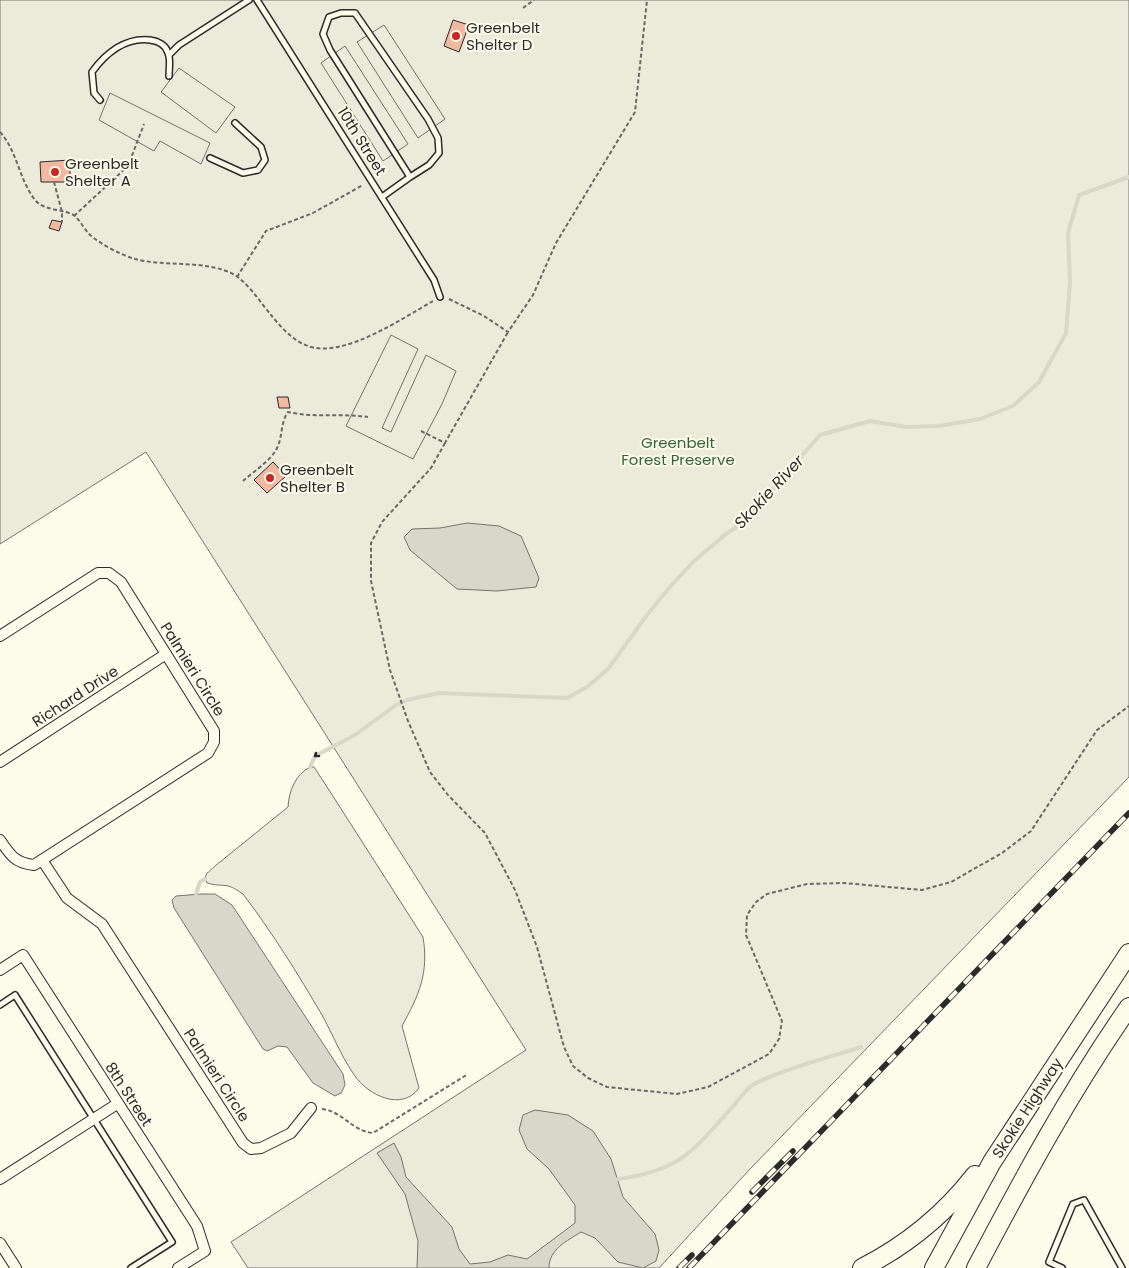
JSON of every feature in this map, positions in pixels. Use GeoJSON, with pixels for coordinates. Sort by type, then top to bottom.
{"type":"FeatureCollection","features":[{"type":"Feature","properties":{"kind":"highway","name":"Skokie Highway"},"geometry":{"type":"LineString","coordinates":[[934,1268],[992,1162],[1033,1102],[1129,952]]}},
{"type":"Feature","properties":{"kind":"highway","name":"Skokie Highway"},"geometry":{"type":"LineString","coordinates":[[976,1268],[1032,1162],[1105,1041],[1129,1007]]}},
{"type":"Feature","properties":{"kind":"highway"},"geometry":{"type":"LineString","coordinates":[[862,1268],[884,1257],[938,1218],[961,1194],[1033,1102]]}},
{"type":"Feature","properties":{"kind":"street","name":"Palmieri Circle"},"geometry":{"type":"LineString","coordinates":[[0,636],[98,574],[109,572],[121,582],[214,731],[214,742],[208,753],[34,865],[21,864],[11,857],[0,840]]}},
{"type":"Feature","properties":{"kind":"street","name":"Richard Drive"},"geometry":{"type":"LineString","coordinates":[[0,762],[166,654]]}},
{"type":"Feature","properties":{"kind":"street","name":"Palmieri Circle"},"geometry":{"type":"LineString","coordinates":[[42,860],[67,898],[102,924],[242,1143],[251,1149],[261,1148],[291,1132],[311,1108]]}},
{"type":"Feature","properties":{"kind":"street","name":"8th Street"},"geometry":{"type":"LineString","coordinates":[[0,970],[23,955],[197,1226],[205,1251],[178,1268]]}},
{"type":"Feature","properties":{"kind":"street"},"geometry":{"type":"LineString","coordinates":[[0,1179],[117,1104]]}},
{"type":"Feature","properties":{"kind":"street"},"geometry":{"type":"LineString","coordinates":[[0,1242],[16,1268]]}},
{"type":"Feature","properties":{"kind":"lane"},"geometry":{"type":"LineString","coordinates":[[169,55],[179,45],[249,0]]}},
{"type":"Feature","properties":{"kind":"lane","name":"10th Street"},"geometry":{"type":"LineString","coordinates":[[257,0],[434,280],[440,297]]}},
{"type":"Feature","properties":{"kind":"lane"},"geometry":{"type":"LineString","coordinates":[[382,197],[429,165],[439,153],[438,138],[428,119],[355,13],[329,17],[323,34],[330,50],[410,177]]}},
{"type":"Feature","properties":{"kind":"lane"},"geometry":{"type":"LineString","coordinates":[[100,100],[94,93],[92,72],[101,59],[119,46],[137,38],[155,40],[166,46],[169,55],[169,76]]}},
{"type":"Feature","properties":{"kind":"lane"},"geometry":{"type":"LineString","coordinates":[[210,158],[243,173],[258,170],[265,160],[261,147],[235,123]]}},
{"type":"Feature","properties":{"kind":"lane"},"geometry":{"type":"LineString","coordinates":[[0,1005],[15,995],[172,1242],[131,1268]]}},
{"type":"Feature","properties":{"kind":"lane"},"geometry":{"type":"LineString","coordinates":[[1062,1268],[1048,1262],[1074,1204],[1084,1200],[1122,1268]]}},
{"type":"Feature","properties":{"kind":"path"},"geometry":{"type":"LineString","coordinates":[[523,8],[534,0]]}},
{"type":"Feature","properties":{"kind":"path"},"geometry":{"type":"LineString","coordinates":[[647,0],[635,112],[556,243],[533,296],[508,332],[431,468],[382,522],[371,543],[370,581],[390,670],[408,720],[430,772],[448,795],[485,833],[515,890],[537,947],[564,1047],[573,1066],[588,1078],[607,1087],[677,1094],[708,1087],[770,1054],[779,1039],[782,1021],[746,934],[747,915],[756,902],[767,894],[807,884],[844,883],[922,890],[951,882],[1002,853],[1030,831],[1097,730],[1129,706]]}},
{"type":"Feature","properties":{"kind":"path"},"geometry":{"type":"LineString","coordinates":[[74,216],[128,166],[144,124]]}},
{"type":"Feature","properties":{"kind":"path"},"geometry":{"type":"LineString","coordinates":[[0,132],[16,157],[24,182],[38,203],[74,216],[91,235],[110,248],[134,259],[170,265],[197,265],[230,272],[294,339],[308,347],[330,348],[361,340],[440,297],[461,304],[508,332]]}},
{"type":"Feature","properties":{"kind":"path"},"geometry":{"type":"LineString","coordinates":[[236,277],[266,231],[314,213],[372,180]]}},
{"type":"Feature","properties":{"kind":"path"},"geometry":{"type":"LineString","coordinates":[[54,182],[62,212],[62,222]]}},
{"type":"Feature","properties":{"kind":"path"},"geometry":{"type":"LineString","coordinates":[[243,481],[276,452],[282,434],[284,418],[288,412],[302,416],[351,415],[368,417]]}},
{"type":"Feature","properties":{"kind":"path"},"geometry":{"type":"LineString","coordinates":[[422,431],[445,443]]}},
{"type":"Feature","properties":{"kind":"path"},"geometry":{"type":"LineString","coordinates":[[311,1108],[331,1110],[355,1128],[373,1133],[468,1074]]}},
{"type":"Feature","properties":{"kind":"green space","name":"Greenbelt Forest Preserve"},"geometry":{"type":"Polygon","coordinates":[[[0,0],[1129,0],[1129,777],[750,1169],[659,1268],[248,1268],[231,1242],[526,1050],[146,452],[0,544],[0,0]]]}},
{"type":"Feature","properties":{"kind":"green space"},"geometry":{"type":"Polygon","coordinates":[[[310,767],[314,767],[423,937],[425,962],[421,983],[418,994],[402,1026],[419,1088],[412,1095],[404,1099],[386,1098],[376,1094],[361,1083],[346,1062],[322,1015],[294,969],[243,894],[225,885],[207,883],[205,878],[215,866],[288,807],[294,784],[300,774],[310,767]]]}},
{"type":"Feature","properties":{"kind":"shaded area"},"geometry":{"type":"Polygon","coordinates":[[[384,25],[445,119],[418,138],[357,42],[384,25]]]}},
{"type":"Feature","properties":{"kind":"shaded area"},"geometry":{"type":"Polygon","coordinates":[[[345,46],[408,144],[383,161],[321,63],[345,46]]]}},
{"type":"Feature","properties":{"kind":"shaded area"},"geometry":{"type":"Polygon","coordinates":[[[179,68],[235,107],[216,133],[161,92],[179,68]]]}},
{"type":"Feature","properties":{"kind":"shaded area"},"geometry":{"type":"Polygon","coordinates":[[[110,93],[210,143],[201,164],[160,141],[154,151],[99,120],[110,93]]]}},
{"type":"Feature","properties":{"kind":"shaded area"},"geometry":{"type":"Polygon","coordinates":[[[391,335],[418,349],[382,428],[391,432],[426,355],[456,371],[442,404],[413,459],[346,426],[391,335]]]}},
{"type":"Feature","properties":{"kind":"shaded area"},"geometry":{"type":"Polygon","coordinates":[[[467,523],[499,526],[521,536],[539,578],[536,587],[497,591],[457,589],[410,550],[404,537],[412,529],[440,528],[467,523]]]}},
{"type":"Feature","properties":{"kind":"shaded area"},"geometry":{"type":"Polygon","coordinates":[[[215,894],[232,905],[343,1074],[345,1085],[341,1093],[335,1096],[313,1083],[287,1047],[278,1046],[267,1051],[263,1049],[174,908],[172,900],[176,896],[215,894]]]}},
{"type":"Feature","properties":{"kind":"shaded area"},"geometry":{"type":"Polygon","coordinates":[[[535,1110],[568,1115],[593,1131],[611,1159],[623,1197],[655,1234],[659,1250],[656,1261],[643,1268],[618,1262],[595,1238],[581,1232],[555,1251],[549,1268],[417,1268],[418,1241],[405,1194],[377,1153],[394,1143],[401,1157],[406,1177],[452,1227],[459,1249],[470,1264],[490,1262],[508,1255],[527,1259],[575,1223],[575,1205],[549,1169],[527,1149],[519,1130],[523,1115],[535,1110]]]}},
{"type":"Feature","properties":{"kind":"building","name":"Greenbelt Shelter D"},"geometry":{"type":"Polygon","coordinates":[[[453,20],[469,25],[459,52],[444,46],[453,20]]]}},
{"type":"Feature","properties":{"kind":"building","name":"Greenbelt Shelter A"},"geometry":{"type":"Polygon","coordinates":[[[70,160],[70,182],[41,182],[40,162],[70,160]]]}},
{"type":"Feature","properties":{"kind":"building"},"geometry":{"type":"Polygon","coordinates":[[[52,220],[62,222],[59,231],[49,228],[52,220]]]}},
{"type":"Feature","properties":{"kind":"building"},"geometry":{"type":"Polygon","coordinates":[[[277,397],[288,397],[290,408],[279,408],[277,397]]]}},
{"type":"Feature","properties":{"kind":"building","name":"Greenbelt Shelter B"},"geometry":{"type":"Polygon","coordinates":[[[273,462],[286,476],[267,493],[254,480],[273,462]]]}},
{"type":"Feature","properties":{"kind":"waterway","name":"Skokie River"},"geometry":{"type":"LineString","coordinates":[[310,767],[315,756],[355,735],[396,705],[407,700],[439,693],[567,698],[587,687],[608,669],[669,588],[694,561],[726,534],[744,522],[820,435],[870,421],[906,427],[940,426],[980,419],[1013,406],[1039,382],[1066,333],[1070,283],[1068,233],[1079,195],[1129,177]]}},
{"type":"Feature","properties":{"kind":"waterway"},"geometry":{"type":"LineString","coordinates":[[196,894],[200,882],[205,879]]}},
{"type":"Feature","properties":{"kind":"waterway"},"geometry":{"type":"LineString","coordinates":[[618,1179],[654,1171],[680,1159],[703,1140],[747,1090],[758,1082],[861,1047]]}},
{"type":"Feature","properties":{"kind":"railway"},"geometry":{"type":"LineString","coordinates":[[689,1268],[1129,813]]}},
{"type":"Feature","properties":{"kind":"railway"},"geometry":{"type":"LineString","coordinates":[[752,1192],[793,1151]]}},
{"type":"Feature","properties":{"kind":"railway"},"geometry":{"type":"LineString","coordinates":[[679,1268],[692,1255]]}},
{"type":"Feature","properties":{"kind":"wall"},"geometry":{"type":"LineString","coordinates":[[316,753],[315,756],[319,756]]}},
{"type":"Feature","properties":{"kind":"place","name":"Greenbelt Shelter D"},"geometry":{"type":"Point","coordinates":[456,36]}},
{"type":"Feature","properties":{"kind":"place","name":"Greenbelt Shelter A"},"geometry":{"type":"Point","coordinates":[55,172]}},
{"type":"Feature","properties":{"kind":"place","name":"Greenbelt Shelter B"},"geometry":{"type":"Point","coordinates":[270,478]}}]}
